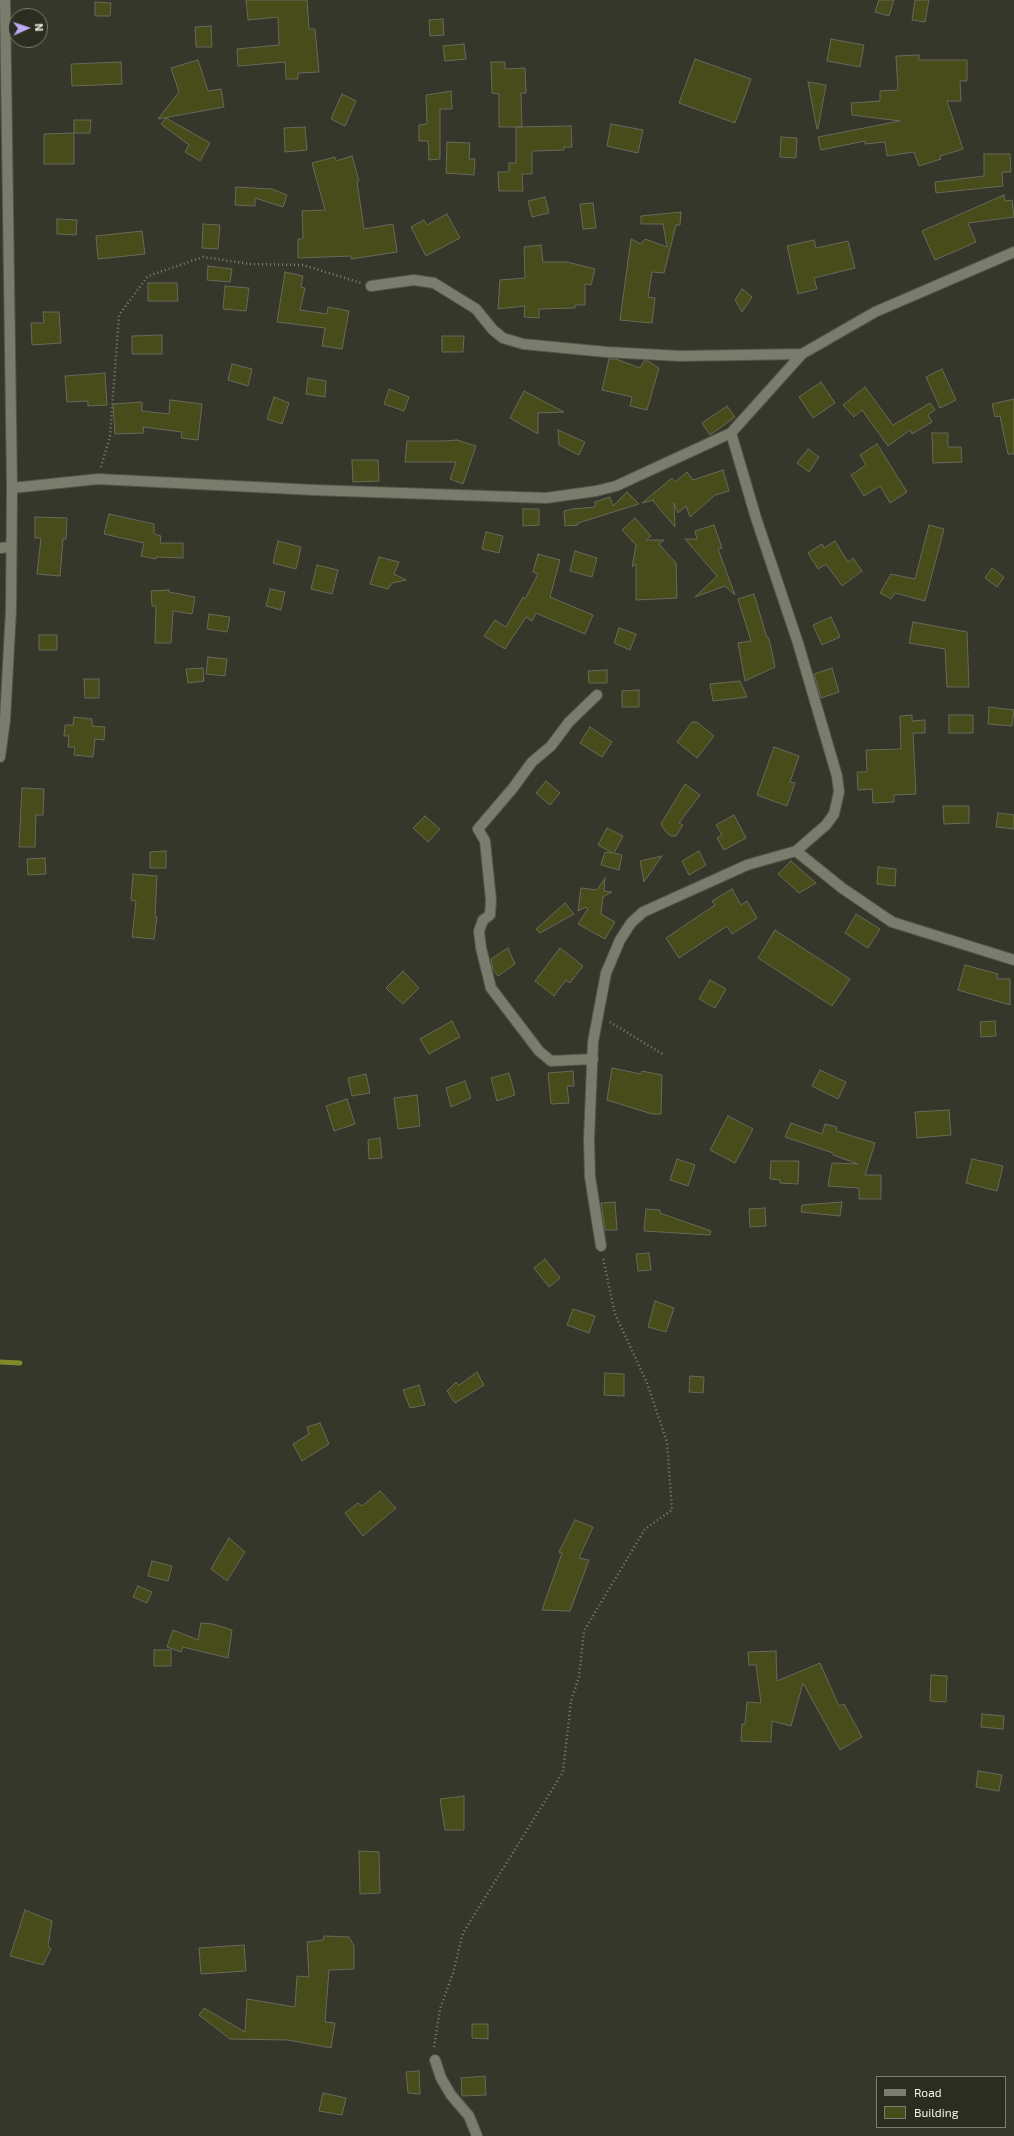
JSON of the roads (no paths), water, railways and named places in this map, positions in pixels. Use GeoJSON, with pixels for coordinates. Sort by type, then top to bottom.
{"type":"FeatureCollection","features":[{"type":"Feature","properties":{"kind":"street"},"geometry":{"type":"LineString","coordinates":[[0,757],[5,720],[11,610],[12,488],[6,0]]}},
{"type":"Feature","properties":{"kind":"street"},"geometry":{"type":"LineString","coordinates":[[12,488],[98,479],[314,490],[546,498],[596,491],[616,486],[731,434],[802,354],[875,312],[1014,252]]}},
{"type":"Feature","properties":{"kind":"street"},"geometry":{"type":"LineString","coordinates":[[371,286],[414,280],[434,283],[476,309],[493,330],[503,338],[523,344],[606,352],[680,356],[802,354]]}},
{"type":"Feature","properties":{"kind":"street"},"geometry":{"type":"LineString","coordinates":[[601,1246],[590,1177],[589,1139],[592,1059],[606,973],[620,940],[631,923],[643,912],[747,865],[796,851],[826,825],[834,814],[839,792],[837,776],[798,643],[756,518],[731,434]]}},
{"type":"Feature","properties":{"kind":"street"},"geometry":{"type":"LineString","coordinates":[[0,548],[11,547]]}},
{"type":"Feature","properties":{"kind":"street"},"geometry":{"type":"LineString","coordinates":[[592,1059],[552,1061],[539,1052],[491,988],[481,948],[479,931],[483,920],[490,915],[491,900],[484,841],[478,829],[513,788],[532,762],[551,746],[569,722],[597,695]]}},
{"type":"Feature","properties":{"kind":"street"},"geometry":{"type":"LineString","coordinates":[[796,851],[842,888],[892,922],[1014,960]]}},
{"type":"Feature","properties":{"kind":"street"},"geometry":{"type":"LineString","coordinates":[[435,2060],[441,2078],[452,2095],[469,2116],[477,2136]]}},
{"type":"Feature","properties":{"kind":"waterway"},"geometry":{"type":"LineString","coordinates":[[0,1362],[20,1363]]}}]}
